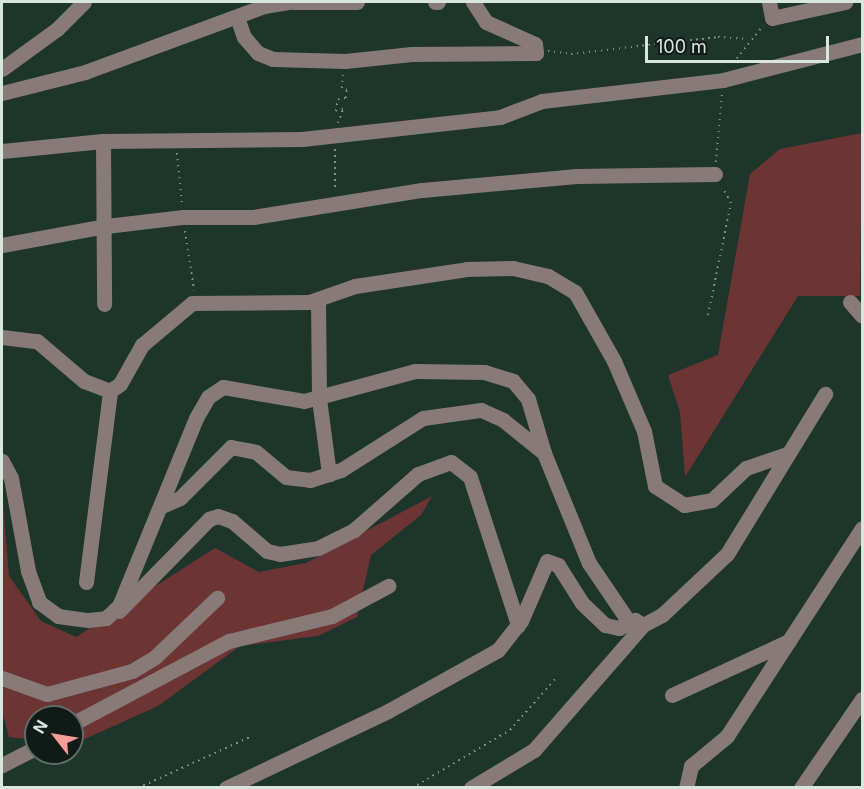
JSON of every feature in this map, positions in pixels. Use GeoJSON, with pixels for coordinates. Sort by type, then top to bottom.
{"type":"FeatureCollection","features":[{"type":"Feature","properties":{"kind":"street"},"geometry":{"type":"LineString","coordinates":[[2,69],[57,29],[84,2]]}},
{"type":"Feature","properties":{"kind":"street"},"geometry":{"type":"LineString","coordinates":[[2,93],[86,72],[237,17],[292,2],[357,2]]}},
{"type":"Feature","properties":{"kind":"street"},"geometry":{"type":"LineString","coordinates":[[237,17],[243,38],[258,53],[273,59],[345,61],[504,51],[532,54],[538,49],[529,40],[486,22],[472,2]]}},
{"type":"Feature","properties":{"kind":"street"},"geometry":{"type":"LineString","coordinates":[[769,2],[772,18],[844,2]]}},
{"type":"Feature","properties":{"kind":"street"},"geometry":{"type":"LineString","coordinates":[[2,151],[104,141],[335,136],[500,117],[542,101],[723,80],[862,44]]}},
{"type":"Feature","properties":{"kind":"street"},"geometry":{"type":"LineString","coordinates":[[104,141],[106,226],[104,304]]}},
{"type":"Feature","properties":{"kind":"street"},"geometry":{"type":"LineString","coordinates":[[2,245],[106,226],[183,217],[253,217],[422,190],[576,176],[715,174]]}},
{"type":"Feature","properties":{"kind":"street"},"geometry":{"type":"LineString","coordinates":[[86,582],[110,391],[120,384],[142,345],[192,303],[318,300],[346,288],[467,269],[513,268],[548,276],[575,292],[614,361],[644,431],[655,486],[684,505],[712,500],[746,468],[788,454]]}},
{"type":"Feature","properties":{"kind":"street"},"geometry":{"type":"LineString","coordinates":[[318,300],[319,399],[328,474]]}},
{"type":"Feature","properties":{"kind":"street"},"geometry":{"type":"LineString","coordinates":[[850,302],[862,316]]}},
{"type":"Feature","properties":{"kind":"street"},"geometry":{"type":"LineString","coordinates":[[2,337],[37,340],[84,381],[110,391]]}},
{"type":"Feature","properties":{"kind":"street"},"geometry":{"type":"LineString","coordinates":[[113,614],[133,580],[196,418],[214,391],[232,386],[293,400],[319,399],[415,371],[457,369],[499,376],[513,381],[528,399],[544,453],[589,563],[636,624]]}},
{"type":"Feature","properties":{"kind":"street"},"geometry":{"type":"LineString","coordinates":[[226,788],[461,673],[498,650],[518,625],[542,566],[550,560],[602,623],[616,629],[662,615],[727,554],[825,394]]}},
{"type":"Feature","properties":{"kind":"street"},"geometry":{"type":"LineString","coordinates":[[162,506],[180,498],[231,447],[256,452],[296,481],[328,474],[423,418],[463,409],[490,413],[544,453]]}},
{"type":"Feature","properties":{"kind":"street"},"geometry":{"type":"LineString","coordinates":[[2,461],[14,489],[31,585],[43,608],[88,621],[113,614],[129,604],[209,519],[218,516],[232,521],[267,551],[280,554],[318,549],[354,530],[418,474],[451,462],[470,477],[518,625]]}},
{"type":"Feature","properties":{"kind":"street"},"geometry":{"type":"LineString","coordinates":[[686,788],[691,766],[727,736],[862,528]]}},
{"type":"Feature","properties":{"kind":"street"},"geometry":{"type":"LineString","coordinates":[[84,718],[229,641],[332,616],[388,586]]}},
{"type":"Feature","properties":{"kind":"street"},"geometry":{"type":"LineString","coordinates":[[2,678],[39,694],[55,694],[132,671],[155,657],[217,598]]}},
{"type":"Feature","properties":{"kind":"street"},"geometry":{"type":"LineString","coordinates":[[471,788],[534,750],[636,624]]}},
{"type":"Feature","properties":{"kind":"street"},"geometry":{"type":"LineString","coordinates":[[672,695],[789,641]]}},
{"type":"Feature","properties":{"kind":"street"},"geometry":{"type":"LineString","coordinates":[[801,788],[862,699]]}},
{"type":"Feature","properties":{"kind":"street"},"geometry":{"type":"LineString","coordinates":[[2,765],[24,754]]}},
{"type":"Feature","properties":{"kind":"path"},"geometry":{"type":"LineString","coordinates":[[708,315],[731,203],[715,174],[723,80],[748,39],[772,18]]}},
{"type":"Feature","properties":{"kind":"path"},"geometry":{"type":"LineString","coordinates":[[538,49],[571,54],[718,37],[748,39]]}},
{"type":"Feature","properties":{"kind":"path"},"geometry":{"type":"LineString","coordinates":[[412,788],[510,730],[556,678]]}},
{"type":"Feature","properties":{"kind":"path"},"geometry":{"type":"LineString","coordinates":[[138,788],[250,737]]}},
{"type":"Feature","properties":{"kind":"shaded area"},"geometry":{"type":"Polygon","coordinates":[[[862,133],[860,296],[798,296],[685,477],[680,412],[668,375],[718,355],[750,174],[780,149],[862,133]]]}},
{"type":"Feature","properties":{"kind":"shaded area"},"geometry":{"type":"Polygon","coordinates":[[[2,489],[9,576],[41,621],[76,637],[215,548],[259,572],[306,563],[432,496],[421,515],[371,555],[357,617],[318,636],[240,646],[158,706],[84,739],[84,705],[24,705],[24,739],[9,737],[2,711],[2,489]]]}}]}
